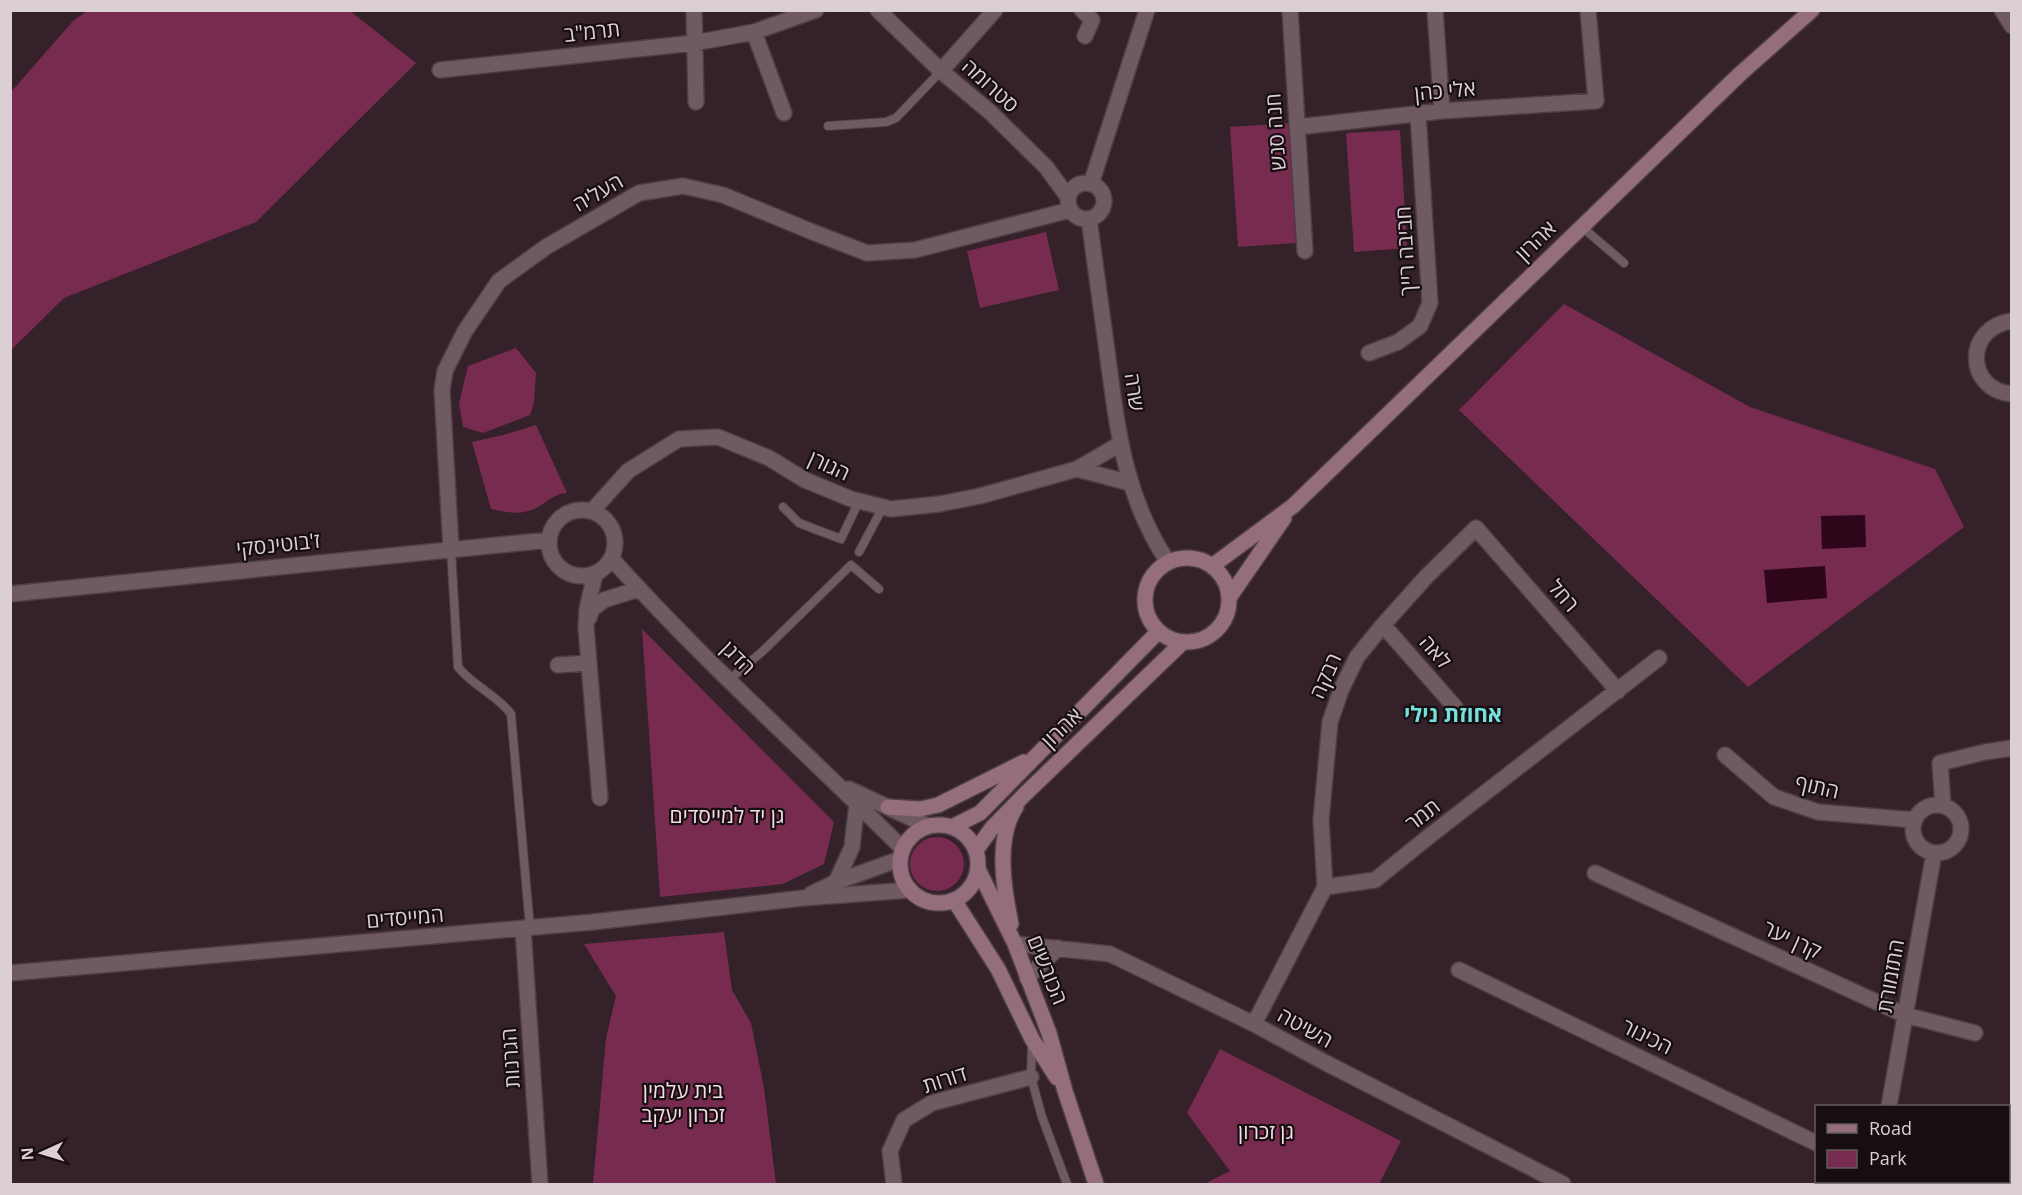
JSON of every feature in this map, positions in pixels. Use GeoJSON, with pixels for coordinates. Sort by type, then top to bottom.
{"type":"FeatureCollection","features":[{"type":"Feature","properties":{"kind":"street"},"geometry":{"type":"LineString","coordinates":[[694,10],[696,102]]}},
{"type":"Feature","properties":{"kind":"street","name":"תרמ\"ב"},"geometry":{"type":"LineString","coordinates":[[440,70],[694,43],[754,32],[816,10]]}},
{"type":"Feature","properties":{"kind":"street","name":"סטרומה"},"geometry":{"type":"LineString","coordinates":[[878,10],[941,71],[990,112],[1046,167],[1069,203]]}},
{"type":"Feature","properties":{"kind":"street"},"geometry":{"type":"LineString","coordinates":[[941,71],[995,10]]}},
{"type":"Feature","properties":{"kind":"street"},"geometry":{"type":"LineString","coordinates":[[1082,10],[1092,20],[1085,36]]}},
{"type":"Feature","properties":{"kind":"street"},"geometry":{"type":"LineString","coordinates":[[1091,184],[1147,10]]}},
{"type":"Feature","properties":{"kind":"street","name":"חנה סנש"},"geometry":{"type":"LineString","coordinates":[[1290,10],[1305,250]]}},
{"type":"Feature","properties":{"kind":"street"},"geometry":{"type":"LineString","coordinates":[[1435,10],[1442,111]]}},
{"type":"Feature","properties":{"kind":"street","name":"אלי כהן"},"geometry":{"type":"LineString","coordinates":[[1297,127],[1442,111],[1596,101],[1588,10]]}},
{"type":"Feature","properties":{"kind":"street","name":"אהרון"},"geometry":{"type":"LineString","coordinates":[[1212,566],[1293,506],[1740,74],[1812,10]]}},
{"type":"Feature","properties":{"kind":"street"},"geometry":{"type":"LineString","coordinates":[[2002,10],[2012,26]]}},
{"type":"Feature","properties":{"kind":"street"},"geometry":{"type":"LineString","coordinates":[[754,32],[784,113]]}},
{"type":"Feature","properties":{"kind":"street","name":"חביבה רייך"},"geometry":{"type":"LineString","coordinates":[[1369,353],[1398,342],[1420,326],[1430,303],[1418,114]]}},
{"type":"Feature","properties":{"kind":"street"},"geometry":{"type":"LineString","coordinates":[[1086,183],[1091,184],[1100,191],[1103,203],[1099,213],[1089,219],[1078,217],[1069,203],[1074,187],[1086,183]]}},
{"type":"Feature","properties":{"kind":"street","name":"העליה"},"geometry":{"type":"LineString","coordinates":[[451,548],[442,390],[445,371],[465,331],[499,281],[546,247],[639,193],[683,186],[723,195],[867,253],[915,250],[1069,203]]}},
{"type":"Feature","properties":{"kind":"street","name":"שרה"},"geometry":{"type":"LineString","coordinates":[[1089,219],[1120,444],[1130,483],[1153,539],[1168,562]]}},
{"type":"Feature","properties":{"kind":"street"},"geometry":{"type":"LineString","coordinates":[[2012,321],[2001,322],[1990,328],[1977,349],[1976,362],[1987,384],[1997,391],[2012,394]]}},
{"type":"Feature","properties":{"kind":"street","name":"הגורן"},"geometry":{"type":"LineString","coordinates":[[592,511],[628,471],[679,439],[718,437],[769,458],[805,480],[859,501],[891,509],[970,498],[1077,469],[1120,444]]}},
{"type":"Feature","properties":{"kind":"street","name":"הגורן"},"geometry":{"type":"LineString","coordinates":[[1077,469],[1130,483]]}},
{"type":"Feature","properties":{"kind":"street","name":"אהרון"},"geometry":{"type":"LineString","coordinates":[[1228,598],[1293,506]]}},
{"type":"Feature","properties":{"kind":"street"},"geometry":{"type":"LineString","coordinates":[[582,510],[592,511],[601,515],[613,530],[615,550],[605,568],[595,574],[576,576],[559,567],[550,549],[549,540],[556,522],[564,515],[582,510]]}},
{"type":"Feature","properties":{"kind":"street","name":"רבקה"},"geometry":{"type":"LineString","coordinates":[[1325,887],[1321,820],[1330,722],[1341,690],[1357,657],[1383,625],[1426,577],[1476,528]]}},
{"type":"Feature","properties":{"kind":"street","name":"רחל"},"geometry":{"type":"LineString","coordinates":[[1476,528],[1618,691]]}},
{"type":"Feature","properties":{"kind":"street","name":"ז'בוטינסקי"},"geometry":{"type":"LineString","coordinates":[[10,594],[451,548],[549,540]]}},
{"type":"Feature","properties":{"kind":"street"},"geometry":{"type":"LineString","coordinates":[[1189,558],[1201,560],[1212,566],[1221,575],[1227,587],[1226,614],[1220,626],[1203,638],[1184,642],[1170,638],[1159,631],[1150,621],[1145,596],[1148,583],[1155,572],[1168,562],[1189,558]]}},
{"type":"Feature","properties":{"kind":"street","name":"הדגן"},"geometry":{"type":"LineString","coordinates":[[612,559],[729,680],[813,763],[857,802],[901,854]]}},
{"type":"Feature","properties":{"kind":"street"},"geometry":{"type":"LineString","coordinates":[[595,574],[587,609],[586,627],[600,798]]}},
{"type":"Feature","properties":{"kind":"street"},"geometry":{"type":"LineString","coordinates":[[586,627],[592,609],[610,598],[639,589]]}},
{"type":"Feature","properties":{"kind":"street","name":"לאה"},"geometry":{"type":"LineString","coordinates":[[1383,625],[1455,707]]}},
{"type":"Feature","properties":{"kind":"street","name":"אהרון"},"geometry":{"type":"LineString","coordinates":[[952,827],[980,813],[1159,631]]}},
{"type":"Feature","properties":{"kind":"street","name":"אהרון"},"geometry":{"type":"LineString","coordinates":[[976,850],[992,828],[1024,795],[1184,642]]}},
{"type":"Feature","properties":{"kind":"street","name":"תמר"},"geometry":{"type":"LineString","coordinates":[[1325,887],[1376,880],[1659,658]]}},
{"type":"Feature","properties":{"kind":"street"},"geometry":{"type":"LineString","coordinates":[[558,665],[589,663]]}},
{"type":"Feature","properties":{"kind":"street"},"geometry":{"type":"LineString","coordinates":[[1943,805],[1940,763],[2012,748]]}},
{"type":"Feature","properties":{"kind":"street"},"geometry":{"type":"LineString","coordinates":[[888,807],[920,809],[938,805],[1037,755]]}},
{"type":"Feature","properties":{"kind":"street","name":"התוף"},"geometry":{"type":"LineString","coordinates":[[1725,755],[1774,797],[1785,801],[1818,812],[1915,820]]}},
{"type":"Feature","properties":{"kind":"street","name":"הדגן"},"geometry":{"type":"LineString","coordinates":[[838,784],[928,826]]}},
{"type":"Feature","properties":{"kind":"street"},"geometry":{"type":"LineString","coordinates":[[1015,944],[1002,870],[1005,838],[1012,812],[1024,795]]}},
{"type":"Feature","properties":{"kind":"street"},"geometry":{"type":"LineString","coordinates":[[836,882],[852,847],[857,802]]}},
{"type":"Feature","properties":{"kind":"street"},"geometry":{"type":"LineString","coordinates":[[1943,805],[1957,813],[1962,829],[1956,844],[1942,853],[1934,853],[1927,851],[1916,841],[1915,820],[1923,809],[1943,805]]}},
{"type":"Feature","properties":{"kind":"street"},"geometry":{"type":"LineString","coordinates":[[928,826],[952,827],[963,832],[971,841],[976,850],[978,869],[970,888],[963,895],[942,903],[930,902],[910,890],[903,879],[901,854],[909,839],[918,831],[928,826]]}},
{"type":"Feature","properties":{"kind":"street","name":"התזמורת"},"geometry":{"type":"LineString","coordinates":[[1889,1105],[1934,853]]}},
{"type":"Feature","properties":{"kind":"street","name":"המייסדים"},"geometry":{"type":"LineString","coordinates":[[803,898],[901,854]]}},
{"type":"Feature","properties":{"kind":"street","name":"הכובשים"},"geometry":{"type":"LineString","coordinates":[[978,869],[1015,944],[1049,1033],[1096,1185]]}},
{"type":"Feature","properties":{"kind":"street","name":"קרן יער"},"geometry":{"type":"LineString","coordinates":[[1595,873],[1905,1014],[1975,1033]]}},
{"type":"Feature","properties":{"kind":"street"},"geometry":{"type":"LineString","coordinates":[[1254,1024],[1325,887]]}},
{"type":"Feature","properties":{"kind":"street","name":"המייסדים"},"geometry":{"type":"LineString","coordinates":[[10,973],[621,920],[803,898],[910,890]]}},
{"type":"Feature","properties":{"kind":"street","name":"הכובשים"},"geometry":{"type":"LineString","coordinates":[[954,900],[998,969],[1032,1039],[1065,1090]]}},
{"type":"Feature","properties":{"kind":"street","name":"הגרנות"},"geometry":{"type":"LineString","coordinates":[[527,928],[540,1185]]}},
{"type":"Feature","properties":{"kind":"street","name":"השיטה"},"geometry":{"type":"LineString","coordinates":[[1015,944],[1110,954],[1254,1024],[1326,1064],[1563,1185]]}},
{"type":"Feature","properties":{"kind":"street"},"geometry":{"type":"LineString","coordinates":[[1027,978],[1058,948]]}},
{"type":"Feature","properties":{"kind":"street","name":"הכינור"},"geometry":{"type":"LineString","coordinates":[[1459,969],[1815,1143]]}},
{"type":"Feature","properties":{"kind":"street","name":"דורות"},"geometry":{"type":"LineString","coordinates":[[894,1185],[890,1151],[904,1120],[932,1103],[1031,1077]]}},
{"type":"Feature","properties":{"kind":"lane"},"geometry":{"type":"LineString","coordinates":[[828,126],[886,122],[896,118],[941,71]]}},
{"type":"Feature","properties":{"kind":"lane"},"geometry":{"type":"LineString","coordinates":[[1582,227],[1624,263]]}},
{"type":"Feature","properties":{"kind":"lane"},"geometry":{"type":"LineString","coordinates":[[783,507],[799,524],[841,539],[859,501]]}},
{"type":"Feature","properties":{"kind":"lane"},"geometry":{"type":"LineString","coordinates":[[860,552],[883,507]]}},
{"type":"Feature","properties":{"kind":"lane"},"geometry":{"type":"LineString","coordinates":[[451,548],[458,667],[466,677],[505,706],[511,714],[527,928]]}},
{"type":"Feature","properties":{"kind":"lane"},"geometry":{"type":"LineString","coordinates":[[729,680],[764,650],[851,565],[879,589]]}},
{"type":"Feature","properties":{"kind":"lane"},"geometry":{"type":"LineString","coordinates":[[1032,1039],[1031,1077],[1042,1117],[1067,1185]]}},
{"type":"Feature","properties":{"kind":"green space"},"geometry":{"type":"Polygon","coordinates":[[[87,11],[350,11],[416,63],[256,222],[64,298],[11,350],[11,92],[73,21],[87,11]]]}},
{"type":"Feature","properties":{"kind":"green space"},"geometry":{"type":"Polygon","coordinates":[[[1289,123],[1296,243],[1238,247],[1230,127],[1289,123]]]}},
{"type":"Feature","properties":{"kind":"green space"},"geometry":{"type":"Polygon","coordinates":[[[1400,130],[1407,248],[1354,252],[1346,133],[1400,130]]]}},
{"type":"Feature","properties":{"kind":"green space"},"geometry":{"type":"Polygon","coordinates":[[[1046,232],[1059,290],[980,308],[967,251],[1046,232]]]}},
{"type":"Feature","properties":{"kind":"green space"},"geometry":{"type":"Polygon","coordinates":[[[1564,304],[1750,407],[1935,469],[1964,527],[1748,687],[1459,410],[1564,304]]]}},
{"type":"Feature","properties":{"kind":"green space"},"geometry":{"type":"Polygon","coordinates":[[[516,348],[536,373],[534,403],[530,415],[483,433],[463,427],[459,403],[468,366],[516,348]]]}},
{"type":"Feature","properties":{"kind":"green space"},"geometry":{"type":"Polygon","coordinates":[[[536,425],[567,493],[556,496],[529,511],[511,512],[491,509],[472,442],[536,425]]]}},
{"type":"Feature","properties":{"kind":"green space","name":"גן יד למייסדים"},"geometry":{"type":"Polygon","coordinates":[[[642,629],[834,822],[824,864],[783,884],[660,897],[642,629]]]}},
{"type":"Feature","properties":{"kind":"green space"},"geometry":{"type":"Polygon","coordinates":[[[932,837],[942,837],[952,841],[960,849],[964,864],[960,879],[952,887],[942,891],[932,891],[922,887],[914,879],[910,869],[910,859],[914,849],[922,841],[932,837]]]}},
{"type":"Feature","properties":{"kind":"green space","name":"בית עלמין זכרון יעקב"},"geometry":{"type":"Polygon","coordinates":[[[724,932],[732,990],[751,1023],[764,1088],[776,1184],[593,1184],[606,1038],[616,996],[584,944],[724,932]]]}},
{"type":"Feature","properties":{"kind":"green space","name":"גן זכרון"},"geometry":{"type":"Polygon","coordinates":[[[1220,1049],[1401,1141],[1379,1184],[1204,1184],[1230,1171],[1187,1113],[1220,1049]]]}},
{"type":"Feature","properties":{"kind":"shaded area"},"geometry":{"type":"Polygon","coordinates":[[[1865,515],[1866,547],[1822,549],[1821,516],[1865,515]]]}},
{"type":"Feature","properties":{"kind":"shaded area"},"geometry":{"type":"Polygon","coordinates":[[[1825,566],[1827,598],[1767,603],[1764,570],[1825,566]]]}},
{"type":"Feature","properties":{"kind":"district","name":"אחוזת נילי"},"geometry":{"type":"Point","coordinates":[1453,714]}}]}
